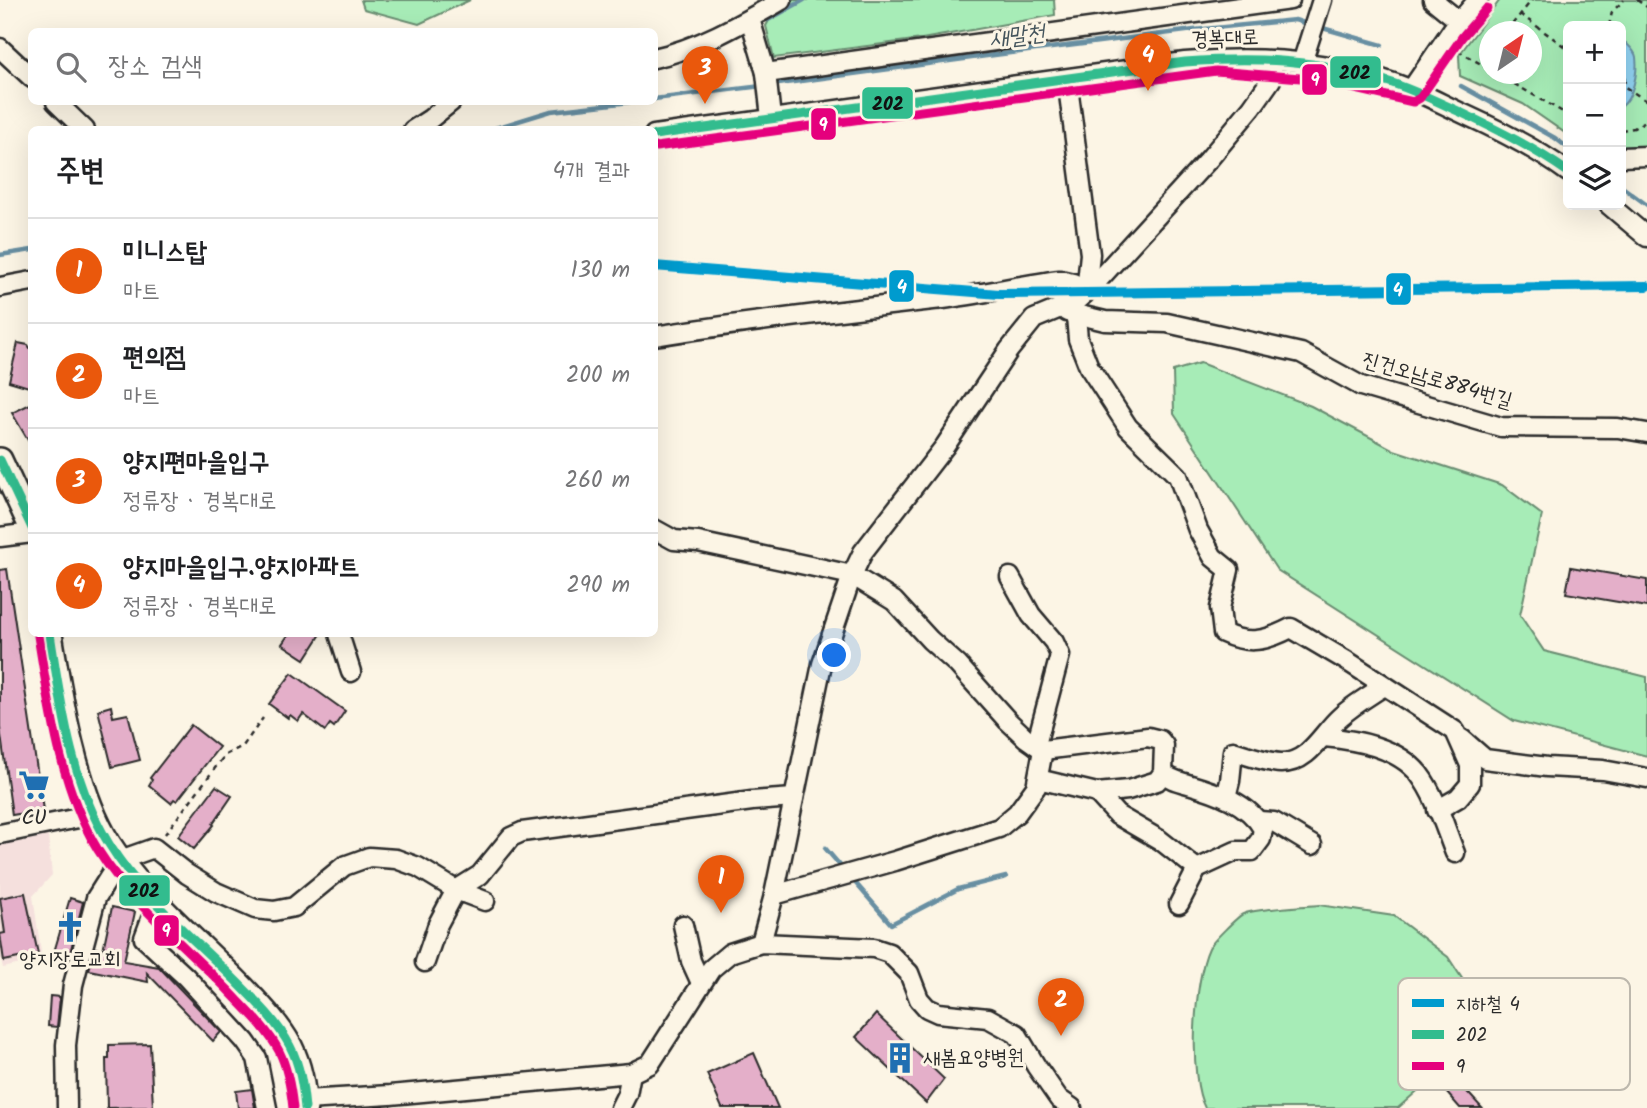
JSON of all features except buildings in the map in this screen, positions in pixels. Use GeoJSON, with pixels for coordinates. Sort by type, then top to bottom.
{"type":"FeatureCollection","features":[{"type":"Feature","properties":{"kind":"main road"},"geometry":{"type":"LineString","coordinates":[[0,460],[28,522]]}},
{"type":"Feature","properties":{"kind":"main road"},"geometry":{"type":"LineString","coordinates":[[51,637],[80,778],[93,815],[120,860],[157,903],[218,962],[279,1029],[300,1072],[305,1104]]}},
{"type":"Feature","properties":{"kind":"street"},"geometry":{"type":"LineString","coordinates":[[658,57],[679,52],[750,19],[782,0]]}},
{"type":"Feature","properties":{"kind":"street"},"geometry":{"type":"LineString","coordinates":[[766,73],[1290,0]]}},
{"type":"Feature","properties":{"kind":"street"},"geometry":{"type":"LineString","coordinates":[[1433,0],[1460,21]]}},
{"type":"Feature","properties":{"kind":"street"},"geometry":{"type":"LineString","coordinates":[[1411,90],[1444,42],[1478,0]]}},
{"type":"Feature","properties":{"kind":"street"},"geometry":{"type":"LineString","coordinates":[[1302,64],[1320,7]]}},
{"type":"Feature","properties":{"kind":"street"},"geometry":{"type":"LineString","coordinates":[[750,19],[766,73],[771,118]]}},
{"type":"Feature","properties":{"kind":"street"},"geometry":{"type":"LineString","coordinates":[[0,48],[28,74]]}},
{"type":"Feature","properties":{"kind":"street","name":"경복대로"},"geometry":{"type":"LineString","coordinates":[[658,134],[1215,59],[1273,60],[1348,71],[1411,90],[1517,140],[1563,169]]}},
{"type":"Feature","properties":{"kind":"street"},"geometry":{"type":"LineString","coordinates":[[761,943],[774,895],[822,664],[852,575],[863,552],[945,446],[1009,350],[1034,319],[1075,302],[1087,292],[1209,159],[1252,107],[1271,80],[1273,60]]}},
{"type":"Feature","properties":{"kind":"street"},"geometry":{"type":"LineString","coordinates":[[1067,79],[1090,254],[1087,292]]}},
{"type":"Feature","properties":{"kind":"street"},"geometry":{"type":"LineString","coordinates":[[59,105],[81,126]]}},
{"type":"Feature","properties":{"kind":"street"},"geometry":{"type":"LineString","coordinates":[[419,126],[447,105]]}},
{"type":"Feature","properties":{"kind":"street"},"geometry":{"type":"LineString","coordinates":[[1626,157],[1647,156]]}},
{"type":"Feature","properties":{"kind":"street"},"geometry":{"type":"LineString","coordinates":[[1615,210],[1647,237]]}},
{"type":"Feature","properties":{"kind":"street"},"geometry":{"type":"LineString","coordinates":[[658,335],[881,304],[945,298],[1060,279],[1087,292]]}},
{"type":"Feature","properties":{"kind":"street"},"geometry":{"type":"LineString","coordinates":[[0,287],[28,282]]}},
{"type":"Feature","properties":{"kind":"street","name":"진건오남로884번길"},"geometry":{"type":"LineString","coordinates":[[1057,308],[1076,316],[1105,321],[1167,323],[1301,354],[1361,386],[1501,427],[1618,428],[1647,433]]}},
{"type":"Feature","properties":{"kind":"street"},"geometry":{"type":"LineString","coordinates":[[1076,316],[1078,339],[1089,367],[1128,428],[1178,477],[1198,530],[1213,557],[1229,570],[1220,608],[1223,633],[1253,642],[1271,639],[1291,628],[1455,731],[1486,760],[1603,770],[1647,778]]}},
{"type":"Feature","properties":{"kind":"street"},"geometry":{"type":"LineString","coordinates":[[658,531],[674,540],[698,542],[852,575],[894,601],[930,640],[958,665],[1008,721],[1039,748],[1148,737],[1160,740],[1164,746],[1163,773],[1157,781],[1128,790],[1097,793],[1038,779]]}},
{"type":"Feature","properties":{"kind":"street"},"geometry":{"type":"LineString","coordinates":[[0,537],[28,532]]}},
{"type":"Feature","properties":{"kind":"street"},"geometry":{"type":"LineString","coordinates":[[774,895],[999,828],[1017,813],[1036,787],[1039,748],[1060,655],[1054,642],[1031,615],[1010,577]]}},
{"type":"Feature","properties":{"kind":"street"},"geometry":{"type":"LineString","coordinates":[[340,637],[351,672]]}},
{"type":"Feature","properties":{"kind":"street"},"geometry":{"type":"LineString","coordinates":[[1226,797],[1233,751],[1284,763],[1301,758],[1324,737],[1336,720],[1384,686]]}},
{"type":"Feature","properties":{"kind":"street"},"geometry":{"type":"LineString","coordinates":[[1437,810],[1458,798],[1470,784],[1470,765],[1455,731]]}},
{"type":"Feature","properties":{"kind":"street"},"geometry":{"type":"LineString","coordinates":[[1324,737],[1367,744],[1401,760],[1418,773],[1455,853]]}},
{"type":"Feature","properties":{"kind":"street"},"geometry":{"type":"LineString","coordinates":[[1163,773],[1171,780],[1226,797],[1256,816],[1263,829],[1261,839],[1252,851],[1236,851],[1198,869],[1179,904]]}},
{"type":"Feature","properties":{"kind":"street"},"geometry":{"type":"LineString","coordinates":[[1097,793],[1117,815],[1160,840],[1198,869]]}},
{"type":"Feature","properties":{"kind":"street"},"geometry":{"type":"LineString","coordinates":[[425,962],[438,924],[456,890],[480,875],[511,837],[522,832],[752,801],[794,798]]}},
{"type":"Feature","properties":{"kind":"street"},"geometry":{"type":"LineString","coordinates":[[0,834],[93,815]]}},
{"type":"Feature","properties":{"kind":"street"},"geometry":{"type":"LineString","coordinates":[[1259,821],[1275,822],[1312,845]]}},
{"type":"Feature","properties":{"kind":"street"},"geometry":{"type":"LineString","coordinates":[[67,1108],[66,1045],[76,972],[96,898],[120,860],[154,848],[187,874],[216,892],[255,909],[274,911],[294,907],[344,866],[369,857],[396,859],[418,867],[456,890],[485,901]]}},
{"type":"Feature","properties":{"kind":"street"},"geometry":{"type":"LineString","coordinates":[[157,903],[144,938],[187,977],[245,1041],[257,1058],[267,1108]]}},
{"type":"Feature","properties":{"kind":"street"},"geometry":{"type":"LineString","coordinates":[[683,925],[691,961],[701,983]]}},
{"type":"Feature","properties":{"kind":"street"},"geometry":{"type":"LineString","coordinates":[[305,1104],[631,1073],[650,1064],[711,969],[730,953],[761,943],[874,948],[889,953],[909,973],[919,999],[927,1008],[937,1013],[988,1018],[1017,1034],[1035,1066],[1059,1099],[1072,1108]]}},
{"type":"Feature","properties":{"kind":"street"},"geometry":{"type":"LineString","coordinates":[[621,1108],[631,1073]]}},
{"type":"Feature","properties":{"kind":"path"},"geometry":{"type":"LineString","coordinates":[[1515,21],[1532,0]]}},
{"type":"Feature","properties":{"kind":"path"},"geometry":{"type":"LineString","coordinates":[[1610,21],[1612,12],[1624,0]]}},
{"type":"Feature","properties":{"kind":"path"},"geometry":{"type":"LineString","coordinates":[[1637,0],[1647,7]]}},
{"type":"Feature","properties":{"kind":"path"},"geometry":{"type":"LineString","coordinates":[[1520,14],[1563,45]]}},
{"type":"Feature","properties":{"kind":"path"},"geometry":{"type":"LineString","coordinates":[[1444,42],[1479,63]]}},
{"type":"Feature","properties":{"kind":"path"},"geometry":{"type":"LineString","coordinates":[[1514,84],[1563,112]]}},
{"type":"Feature","properties":{"kind":"path"},"geometry":{"type":"LineString","coordinates":[[1625,84],[1625,88],[1647,101]]}},
{"type":"Feature","properties":{"kind":"path"},"geometry":{"type":"LineString","coordinates":[[1626,129],[1647,120]]}},
{"type":"Feature","properties":{"kind":"path"},"geometry":{"type":"LineString","coordinates":[[154,848],[225,755],[243,746],[263,718]]}},
{"type":"Feature","properties":{"kind":"shaded area"},"geometry":{"type":"Polygon","coordinates":[[[48,836],[52,875],[33,896],[42,959],[3,968],[0,955],[0,845],[48,836]]]}},
{"type":"Feature","properties":{"kind":"green space"},"geometry":{"type":"Polygon","coordinates":[[[361,0],[470,0],[419,24],[364,9],[361,0]]]}},
{"type":"Feature","properties":{"kind":"green space"},"geometry":{"type":"Polygon","coordinates":[[[793,0],[1054,0],[1055,15],[922,39],[774,58],[766,26],[773,13],[793,0]]]}},
{"type":"Feature","properties":{"kind":"green space"},"geometry":{"type":"Polygon","coordinates":[[[1500,0],[1647,0],[1647,147],[1637,151],[1626,150],[1626,21],[1563,21],[1563,132],[1523,104],[1460,76],[1459,55],[1479,28],[1479,84],[1542,84],[1542,21],[1484,21],[1500,0]]]}},
{"type":"Feature","properties":{"kind":"green space"},"geometry":{"type":"Polygon","coordinates":[[[1200,363],[1311,406],[1394,450],[1502,485],[1542,515],[1520,615],[1544,651],[1647,677],[1647,756],[1514,721],[1277,570],[1174,414],[1173,371],[1200,363]]]}},
{"type":"Feature","properties":{"kind":"green space"},"geometry":{"type":"Polygon","coordinates":[[[1319,905],[1394,916],[1448,957],[1462,978],[1398,978],[1398,1090],[1418,1090],[1398,1108],[1205,1108],[1196,1075],[1195,1053],[1197,1005],[1204,963],[1209,948],[1243,914],[1267,909],[1319,905]]]}},
{"type":"Feature","properties":{"kind":"water"},"geometry":{"type":"Polygon","coordinates":[[[1626,43],[1636,57],[1632,91],[1626,101],[1626,43]]]}},
{"type":"Feature","properties":{"kind":"waterway"},"geometry":{"type":"LineString","coordinates":[[768,20],[804,0]]}},
{"type":"Feature","properties":{"kind":"waterway","name":"새말천"},"geometry":{"type":"LineString","coordinates":[[771,85],[1194,30],[1295,20],[1310,25]]}},
{"type":"Feature","properties":{"kind":"waterway","name":"새말천"},"geometry":{"type":"LineString","coordinates":[[1319,27],[1382,45]]}},
{"type":"Feature","properties":{"kind":"waterway","name":"새말천"},"geometry":{"type":"LineString","coordinates":[[658,99],[762,86]]}},
{"type":"Feature","properties":{"kind":"waterway","name":"새말천"},"geometry":{"type":"LineString","coordinates":[[1461,86],[1567,147]]}},
{"type":"Feature","properties":{"kind":"waterway","name":"새말천"},"geometry":{"type":"LineString","coordinates":[[502,126],[551,111],[604,105]]}},
{"type":"Feature","properties":{"kind":"waterway","name":"새말천"},"geometry":{"type":"LineString","coordinates":[[1626,190],[1647,205]]}},
{"type":"Feature","properties":{"kind":"waterway","name":"새말천"},"geometry":{"type":"LineString","coordinates":[[0,255],[28,251]]}},
{"type":"Feature","properties":{"kind":"waterway"},"geometry":{"type":"LineString","coordinates":[[825,848],[844,870]]}},
{"type":"Feature","properties":{"kind":"waterway"},"geometry":{"type":"LineString","coordinates":[[852,879],[891,924],[958,889],[1006,877]]}},
{"type":"Feature","properties":{"kind":"metro line","name":"4"},"geometry":{"type":"LineString","coordinates":[[658,266],[999,294],[1647,286]]}},
{"type":"Feature","properties":{"kind":"transit line","name":"9"},"geometry":{"type":"LineString","coordinates":[[658,147],[1216,71],[1312,79],[1413,102],[1420,98],[1462,37],[1487,8]]}},
{"type":"Feature","properties":{"kind":"transit line","name":"202"},"geometry":{"type":"LineString","coordinates":[[658,134],[1185,62],[1262,60],[1337,68],[1396,84],[1502,133],[1563,169]]}},
{"type":"Feature","properties":{"kind":"transit line","name":"202"},"geometry":{"type":"LineString","coordinates":[[0,460],[28,520]]}},
{"type":"Feature","properties":{"kind":"transit line","name":"9"},"geometry":{"type":"LineString","coordinates":[[38,637],[58,746],[65,774],[85,826],[98,850],[126,888],[268,1034],[285,1065],[293,1108]]}},
{"type":"Feature","properties":{"kind":"transit line","name":"202"},"geometry":{"type":"LineString","coordinates":[[50,637],[69,742],[85,795],[96,820],[122,864],[137,882],[253,998],[280,1029],[296,1061],[305,1108]]}},
{"type":"Feature","properties":{"kind":"place","name":"양지마을입구.양지아파트"},"geometry":{"type":"Point","coordinates":[1148,91]}},
{"type":"Feature","properties":{"kind":"place","name":"양지편마을입구"},"geometry":{"type":"Point","coordinates":[705,104]}},
{"type":"Feature","properties":{"kind":"place","name":"CU"},"geometry":{"type":"Point","coordinates":[34,785]}},
{"type":"Feature","properties":{"kind":"place","name":"미니스탑"},"geometry":{"type":"Point","coordinates":[721,913]}},
{"type":"Feature","properties":{"kind":"place","name":"양지장로교회"},"geometry":{"type":"Point","coordinates":[70,927]}},
{"type":"Feature","properties":{"kind":"place","name":"편의점"},"geometry":{"type":"Point","coordinates":[1061,1036]}},
{"type":"Feature","properties":{"kind":"place","name":"새봄요양병원"},"geometry":{"type":"Point","coordinates":[900,1058]}}]}
